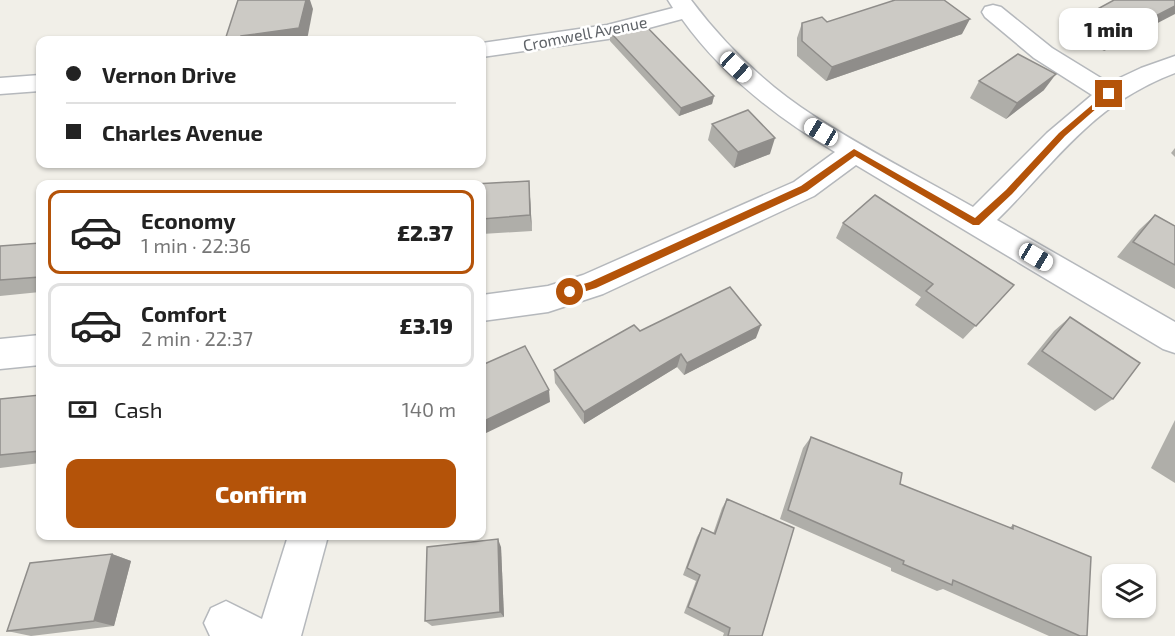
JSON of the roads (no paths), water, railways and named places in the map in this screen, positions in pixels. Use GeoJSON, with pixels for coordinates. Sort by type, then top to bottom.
{"type":"FeatureCollection","features":[{"type":"Feature","properties":{"kind":"street","name":"Cromwell Avenue"},"geometry":{"type":"LineString","coordinates":[[486,49],[608,32],[683,6]]}},
{"type":"Feature","properties":{"kind":"street"},"geometry":{"type":"LineString","coordinates":[[683,6],[723,54],[764,92],[804,122],[1175,339]]}},
{"type":"Feature","properties":{"kind":"street"},"geometry":{"type":"LineString","coordinates":[[993,12],[1043,53],[1109,94]]}},
{"type":"Feature","properties":{"kind":"street"},"geometry":{"type":"LineString","coordinates":[[976,222],[1009,192],[1062,135],[1109,94],[1175,64]]}},
{"type":"Feature","properties":{"kind":"street"},"geometry":{"type":"LineString","coordinates":[[0,86],[36,83]]}},
{"type":"Feature","properties":{"kind":"street"},"geometry":{"type":"LineString","coordinates":[[486,307],[548,299],[592,285],[804,189],[854,152]]}},
{"type":"Feature","properties":{"kind":"street"},"geometry":{"type":"LineString","coordinates":[[0,354],[36,350]]}},
{"type":"Feature","properties":{"kind":"street"},"geometry":{"type":"LineString","coordinates":[[279,636],[307,540]]}}]}
